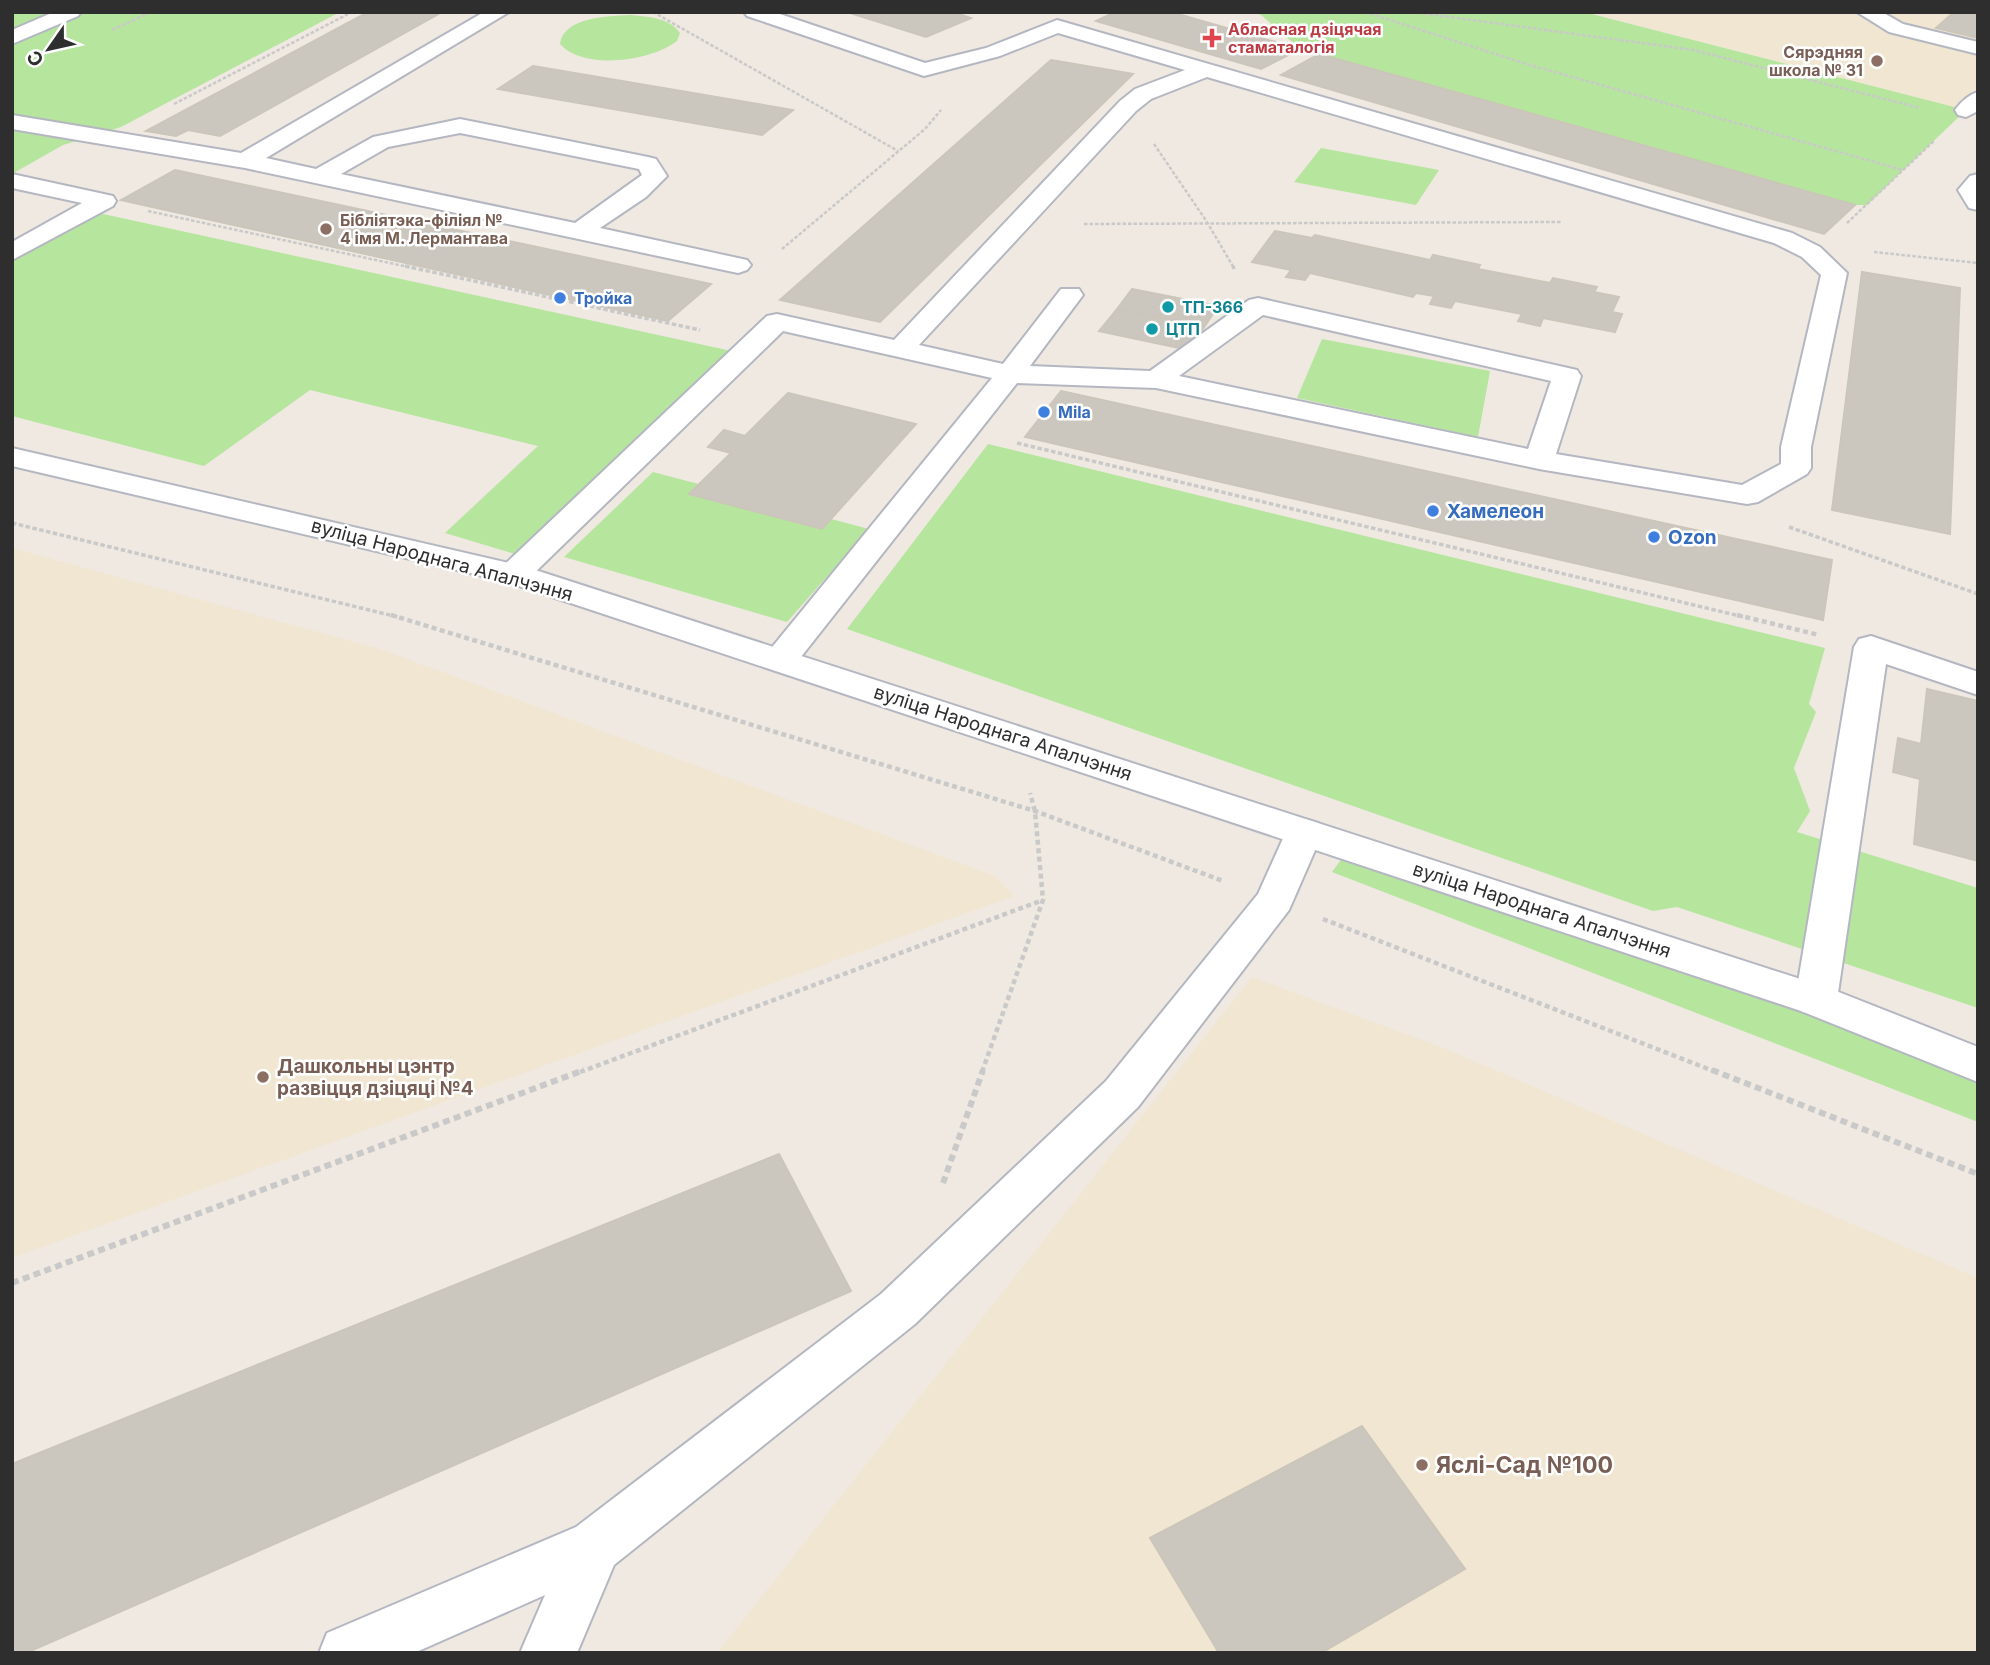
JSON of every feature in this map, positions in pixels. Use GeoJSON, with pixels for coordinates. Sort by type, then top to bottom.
{"type":"FeatureCollection","features":[{"type":"Feature","properties":{"kind":"street"},"geometry":{"type":"LineString","coordinates":[[12,38],[71,12]]}},
{"type":"Feature","properties":{"kind":"street"},"geometry":{"type":"LineString","coordinates":[[245,161],[499,12]]}},
{"type":"Feature","properties":{"kind":"street"},"geometry":{"type":"LineString","coordinates":[[754,12],[924,70],[993,52],[1087,12]]}},
{"type":"Feature","properties":{"kind":"street"},"geometry":{"type":"LineString","coordinates":[[1867,12],[1896,28],[1978,48]]}},
{"type":"Feature","properties":{"kind":"street"},"geometry":{"type":"LineString","coordinates":[[514,575],[777,322],[1010,374],[1156,380],[1539,460],[1747,495],[1796,468],[1796,447],[1834,273],[1815,249],[1202,71],[1058,26]]}},
{"type":"Feature","properties":{"kind":"street"},"geometry":{"type":"LineString","coordinates":[[901,349],[1128,106],[1143,94],[1202,71]]}},
{"type":"Feature","properties":{"kind":"street"},"geometry":{"type":"LineString","coordinates":[[12,122],[112,141],[245,161],[738,265]]}},
{"type":"Feature","properties":{"kind":"street"},"geometry":{"type":"LineString","coordinates":[[320,176],[381,142],[460,126],[648,164],[655,176],[579,232]]}},
{"type":"Feature","properties":{"kind":"street"},"geometry":{"type":"LineString","coordinates":[[23,183],[76,164],[112,141]]}},
{"type":"Feature","properties":{"kind":"street"},"geometry":{"type":"LineString","coordinates":[[1978,181],[1969,190],[1978,203]]}},
{"type":"Feature","properties":{"kind":"street"},"geometry":{"type":"LineString","coordinates":[[23,183],[104,201]]}},
{"type":"Feature","properties":{"kind":"street"},"geometry":{"type":"LineString","coordinates":[[12,252],[104,201]]}},
{"type":"Feature","properties":{"kind":"street"},"geometry":{"type":"LineString","coordinates":[[781,659],[966,431],[1070,295]]}},
{"type":"Feature","properties":{"kind":"street"},"geometry":{"type":"LineString","coordinates":[[1156,380],[1258,306],[1567,376],[1539,460]]}},
{"type":"Feature","properties":{"kind":"street","name":"вуліца Народнага Апалчэння"},"geometry":{"type":"LineString","coordinates":[[12,457],[514,575],[781,659],[1816,1000],[1978,1065]]}},
{"type":"Feature","properties":{"kind":"street"},"geometry":{"type":"LineString","coordinates":[[1816,1000],[1871,647],[1978,684]]}},
{"type":"Feature","properties":{"kind":"street"},"geometry":{"type":"LineString","coordinates":[[347,1653],[595,1546],[908,1300],[1122,1094],[1275,900],[1304,832]]}},
{"type":"Feature","properties":{"kind":"street"},"geometry":{"type":"LineString","coordinates":[[548,1653],[595,1546]]}},
{"type":"Feature","properties":{"kind":"path"},"geometry":{"type":"LineString","coordinates":[[112,141],[352,12]]}},
{"type":"Feature","properties":{"kind":"path"},"geometry":{"type":"LineString","coordinates":[[653,12],[898,151]]}},
{"type":"Feature","properties":{"kind":"path"},"geometry":{"type":"LineString","coordinates":[[1365,12],[1530,65],[1903,170]]}},
{"type":"Feature","properties":{"kind":"path"},"geometry":{"type":"LineString","coordinates":[[1413,12],[1693,50],[1967,109]]}},
{"type":"Feature","properties":{"kind":"path"},"geometry":{"type":"LineString","coordinates":[[777,253],[925,129],[993,52]]}},
{"type":"Feature","properties":{"kind":"path"},"geometry":{"type":"LineString","coordinates":[[1128,106],[1207,222],[1235,272]]}},
{"type":"Feature","properties":{"kind":"path"},"geometry":{"type":"LineString","coordinates":[[1815,249],[1967,109]]}},
{"type":"Feature","properties":{"kind":"path"},"geometry":{"type":"LineString","coordinates":[[104,201],[757,342]]}},
{"type":"Feature","properties":{"kind":"path"},"geometry":{"type":"LineString","coordinates":[[1017,225],[1207,222],[1574,223]]}},
{"type":"Feature","properties":{"kind":"path"},"geometry":{"type":"LineString","coordinates":[[1815,249],[1978,263]]}},
{"type":"Feature","properties":{"kind":"path"},"geometry":{"type":"LineString","coordinates":[[695,328],[704,320]]}},
{"type":"Feature","properties":{"kind":"path"},"geometry":{"type":"LineString","coordinates":[[966,431],[1871,647]]}},
{"type":"Feature","properties":{"kind":"path"},"geometry":{"type":"LineString","coordinates":[[12,523],[431,625],[1035,811],[1275,900],[1978,1174]]}},
{"type":"Feature","properties":{"kind":"path"},"geometry":{"type":"LineString","coordinates":[[1782,524],[1978,594]]}},
{"type":"Feature","properties":{"kind":"path"},"geometry":{"type":"LineString","coordinates":[[940,1190],[1043,900],[1035,811],[1013,736]]}},
{"type":"Feature","properties":{"kind":"path"},"geometry":{"type":"LineString","coordinates":[[12,1283],[1043,900]]}},
{"type":"Feature","properties":{"kind":"shaded area","name":"Сярэдняя школа № 31"},"geometry":{"type":"Polygon","coordinates":[[[1586,12],[1978,12],[1978,112],[1966,110],[1586,12]]]}},
{"type":"Feature","properties":{"kind":"shaded area","name":"Дашкольны цэнтр развіцця дзіцяці №4"},"geometry":{"type":"Polygon","coordinates":[[[12,548],[380,649],[995,876],[1014,896],[12,1258],[12,548]]]}},
{"type":"Feature","properties":{"kind":"shaded area","name":"Яслі-Сад №100"},"geometry":{"type":"Polygon","coordinates":[[[1252,977],[1441,1047],[1978,1278],[1978,1653],[717,1653],[1252,977]]]}},
{"type":"Feature","properties":{"kind":"green space"},"geometry":{"type":"Polygon","coordinates":[[[12,12],[340,12],[121,127],[63,145],[12,174],[12,12]]]}},
{"type":"Feature","properties":{"kind":"green space"},"geometry":{"type":"Polygon","coordinates":[[[1253,12],[1584,12],[1966,110],[1867,205],[1855,205],[1300,49],[1261,15],[1253,12]]]}},
{"type":"Feature","properties":{"kind":"green space"},"geometry":{"type":"Polygon","coordinates":[[[630,15],[658,19],[670,24],[680,33],[677,41],[651,54],[618,60],[584,58],[560,44],[569,28],[578,23],[599,17],[630,15]]]}},
{"type":"Feature","properties":{"kind":"green space"},"geometry":{"type":"Polygon","coordinates":[[[1321,148],[1439,170],[1416,205],[1294,182],[1321,148]]]}},
{"type":"Feature","properties":{"kind":"green space"},"geometry":{"type":"Polygon","coordinates":[[[94,212],[736,352],[528,558],[445,533],[538,446],[310,390],[204,466],[12,416],[12,260],[94,212]]]}},
{"type":"Feature","properties":{"kind":"green space"},"geometry":{"type":"Polygon","coordinates":[[[1322,339],[1490,371],[1478,437],[1297,398],[1322,339]]]}},
{"type":"Feature","properties":{"kind":"green space"},"geometry":{"type":"Polygon","coordinates":[[[988,444],[1825,648],[1809,704],[1816,712],[1794,768],[1810,811],[1797,832],[1978,888],[1978,1008],[1677,907],[1653,911],[847,629],[988,444]]]}},
{"type":"Feature","properties":{"kind":"green space"},"geometry":{"type":"Polygon","coordinates":[[[653,472],[869,529],[787,622],[564,557],[653,472]]]}},
{"type":"Feature","properties":{"kind":"green space"},"geometry":{"type":"Polygon","coordinates":[[[1356,839],[1978,1081],[1978,1122],[1332,872],[1356,839]]]}},
{"type":"Feature","properties":{"kind":"building"},"geometry":{"type":"Polygon","coordinates":[[[368,12],[442,12],[220,136],[188,130],[176,136],[146,131],[368,12]]]}},
{"type":"Feature","properties":{"kind":"building"},"geometry":{"type":"Polygon","coordinates":[[[847,12],[953,12],[971,18],[926,37],[847,12]]]}},
{"type":"Feature","properties":{"kind":"building"},"geometry":{"type":"Polygon","coordinates":[[[1115,12],[1171,12],[1300,49],[1261,69],[1096,21],[1115,12]]]}},
{"type":"Feature","properties":{"kind":"building"},"geometry":{"type":"Polygon","coordinates":[[[1954,12],[1978,12],[1978,38],[1936,28],[1954,12]]]}},
{"type":"Feature","properties":{"kind":"building"},"geometry":{"type":"Polygon","coordinates":[[[1319,54],[1855,205],[1824,234],[1281,75],[1319,54]]]}},
{"type":"Feature","properties":{"kind":"building"},"geometry":{"type":"Polygon","coordinates":[[[1051,60],[1133,74],[880,322],[780,300],[1051,60]]]}},
{"type":"Feature","properties":{"kind":"building"},"geometry":{"type":"Polygon","coordinates":[[[533,66],[793,110],[762,135],[498,89],[533,66]]]}},
{"type":"Feature","properties":{"kind":"building"},"geometry":{"type":"Polygon","coordinates":[[[175,170],[711,284],[668,321],[121,200],[175,170]]]}},
{"type":"Feature","properties":{"kind":"building"},"geometry":{"type":"Polygon","coordinates":[[[1275,231],[1312,238],[1315,235],[1430,260],[1433,255],[1480,265],[1478,269],[1550,283],[1553,278],[1597,287],[1594,292],[1619,297],[1612,312],[1622,314],[1615,332],[1543,318],[1540,326],[1518,321],[1522,314],[1455,301],[1451,308],[1430,304],[1434,296],[1416,293],[1413,297],[1310,273],[1305,280],[1286,277],[1291,270],[1252,262],[1275,231]]]}},
{"type":"Feature","properties":{"kind":"building"},"geometry":{"type":"Polygon","coordinates":[[[1862,272],[1960,288],[1950,534],[1832,510],[1862,272]]]}},
{"type":"Feature","properties":{"kind":"building","name":"ТП-366"},"geometry":{"type":"Polygon","coordinates":[[[1132,289],[1218,306],[1205,326],[1117,309],[1132,289]]]}},
{"type":"Feature","properties":{"kind":"building","name":"ЦТП"},"geometry":{"type":"Polygon","coordinates":[[[1117,309],[1205,326],[1188,350],[1099,331],[1117,309]]]}},
{"type":"Feature","properties":{"kind":"building"},"geometry":{"type":"Polygon","coordinates":[[[1061,391],[1832,560],[1823,620],[1025,437],[1061,391]]]}},
{"type":"Feature","properties":{"kind":"building"},"geometry":{"type":"Polygon","coordinates":[[[788,393],[916,424],[822,529],[689,494],[731,453],[708,447],[724,430],[745,436],[788,393]]]}},
{"type":"Feature","properties":{"kind":"building"},"geometry":{"type":"Polygon","coordinates":[[[1927,689],[1978,701],[1978,861],[1914,844],[1920,779],[1893,772],[1898,738],[1921,744],[1927,689]]]}},
{"type":"Feature","properties":{"kind":"building"},"geometry":{"type":"Polygon","coordinates":[[[779,1154],[851,1291],[26,1653],[12,1653],[12,1464],[779,1154]]]}},
{"type":"Feature","properties":{"kind":"building"},"geometry":{"type":"Polygon","coordinates":[[[1362,1426],[1465,1569],[1321,1653],[1219,1653],[1150,1538],[1362,1426]]]}},
{"type":"Feature","properties":{"kind":"place","name":"Абласная дзіцячая стаматалогія"},"geometry":{"type":"Point","coordinates":[1212,38]}},
{"type":"Feature","properties":{"kind":"place","name":"Сярэдняя школа № 31"},"geometry":{"type":"Point","coordinates":[1877,61]}},
{"type":"Feature","properties":{"kind":"place","name":"Бібліятэка-філіял № 4 імя М. Лермантава"},"geometry":{"type":"Point","coordinates":[326,229]}},
{"type":"Feature","properties":{"kind":"place","name":"Тройка"},"geometry":{"type":"Point","coordinates":[560,298]}},
{"type":"Feature","properties":{"kind":"place","name":"ТП-366"},"geometry":{"type":"Point","coordinates":[1168,307]}},
{"type":"Feature","properties":{"kind":"place","name":"ЦТП"},"geometry":{"type":"Point","coordinates":[1152,329]}},
{"type":"Feature","properties":{"kind":"place","name":"Mila"},"geometry":{"type":"Point","coordinates":[1044,412]}},
{"type":"Feature","properties":{"kind":"place","name":"Хамелеон"},"geometry":{"type":"Point","coordinates":[1433,511]}},
{"type":"Feature","properties":{"kind":"place","name":"Ozon"},"geometry":{"type":"Point","coordinates":[1654,537]}},
{"type":"Feature","properties":{"kind":"place","name":"Дашкольны цэнтр развіцця дзіцяці №4"},"geometry":{"type":"Point","coordinates":[263,1077]}},
{"type":"Feature","properties":{"kind":"place","name":"Яслі-Сад №100"},"geometry":{"type":"Point","coordinates":[1422,1465]}}]}
